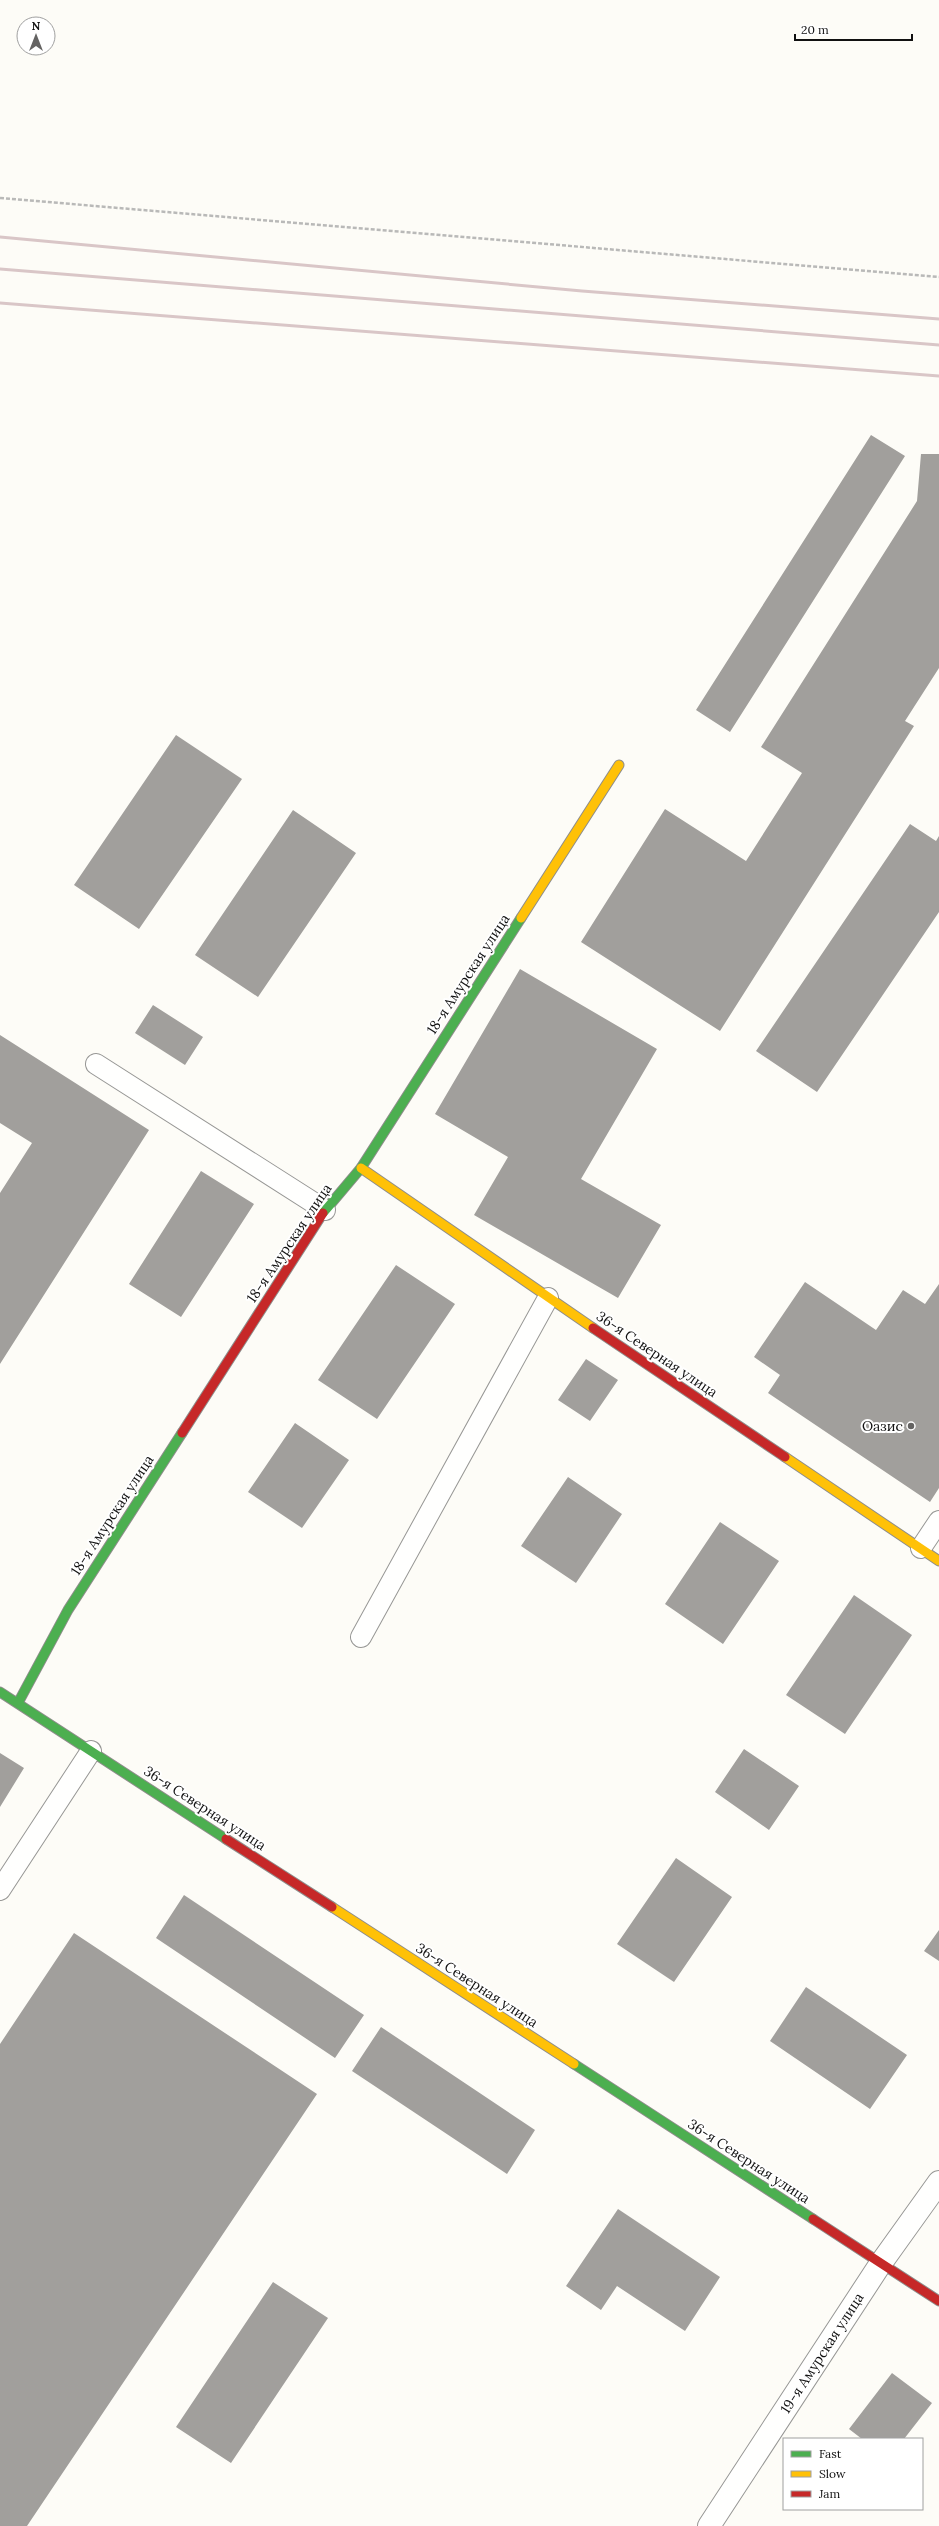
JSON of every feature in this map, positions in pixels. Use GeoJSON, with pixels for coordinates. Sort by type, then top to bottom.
{"type":"FeatureCollection","features":[{"type":"Feature","properties":{"kind":"street","name":"18-я Амурская улица"},"geometry":{"type":"LineString","coordinates":[[18,1703],[68,1610],[325,1210],[360,1168],[620,764]]}},
{"type":"Feature","properties":{"kind":"street","name":"36-я Северная улица"},"geometry":{"type":"LineString","coordinates":[[360,1168],[548,1298],[939,1561]]}},
{"type":"Feature","properties":{"kind":"street","name":"36-я Северная улица"},"geometry":{"type":"LineString","coordinates":[[0,1692],[939,2301]]}},
{"type":"Feature","properties":{"kind":"street","name":"19-я Амурская улица"},"geometry":{"type":"LineString","coordinates":[[709,2526],[881,2263],[939,2182]]}},
{"type":"Feature","properties":{"kind":"lane"},"geometry":{"type":"LineString","coordinates":[[96,1064],[325,1210]]}},
{"type":"Feature","properties":{"kind":"lane"},"geometry":{"type":"LineString","coordinates":[[361,1636],[548,1298]]}},
{"type":"Feature","properties":{"kind":"lane"},"geometry":{"type":"LineString","coordinates":[[921,1548],[939,1521]]}},
{"type":"Feature","properties":{"kind":"lane"},"geometry":{"type":"LineString","coordinates":[[0,1890],[91,1751]]}},
{"type":"Feature","properties":{"kind":"path"},"geometry":{"type":"LineString","coordinates":[[0,198],[939,277]]}},
{"type":"Feature","properties":{"kind":"building"},"geometry":{"type":"Polygon","coordinates":[[[871,435],[905,456],[730,732],[696,710],[871,435]]]}},
{"type":"Feature","properties":{"kind":"building"},"geometry":{"type":"Polygon","coordinates":[[[921,454],[939,454],[939,668],[905,721],[914,726],[720,1031],[581,942],[665,809],[746,861],[802,773],[761,747],[917,501],[921,454]]]}},
{"type":"Feature","properties":{"kind":"building"},"geometry":{"type":"Polygon","coordinates":[[[176,735],[242,779],[139,929],[74,885],[176,735]]]}},
{"type":"Feature","properties":{"kind":"building"},"geometry":{"type":"Polygon","coordinates":[[[293,810],[356,853],[258,997],[195,955],[293,810]]]}},
{"type":"Feature","properties":{"kind":"building"},"geometry":{"type":"Polygon","coordinates":[[[910,824],[936,841],[939,836],[939,912],[817,1092],[756,1051],[910,824]]]}},
{"type":"Feature","properties":{"kind":"building"},"geometry":{"type":"Polygon","coordinates":[[[520,969],[657,1049],[581,1179],[661,1225],[618,1298],[474,1215],[508,1157],[435,1114],[520,969]]]}},
{"type":"Feature","properties":{"kind":"building"},"geometry":{"type":"Polygon","coordinates":[[[153,1005],[203,1037],[185,1065],[135,1033],[153,1005]]]}},
{"type":"Feature","properties":{"kind":"building"},"geometry":{"type":"Polygon","coordinates":[[[0,1035],[149,1130],[0,1364],[0,1193],[32,1143],[0,1123],[0,1035]]]}},
{"type":"Feature","properties":{"kind":"building"},"geometry":{"type":"Polygon","coordinates":[[[201,1171],[254,1204],[181,1317],[129,1284],[201,1171]]]}},
{"type":"Feature","properties":{"kind":"building"},"geometry":{"type":"Polygon","coordinates":[[[396,1265],[455,1304],[377,1419],[318,1380],[396,1265]]]}},
{"type":"Feature","properties":{"kind":"building"},"geometry":{"type":"Polygon","coordinates":[[[805,1282],[876,1330],[903,1290],[925,1304],[939,1284],[939,1488],[930,1502],[768,1393],[780,1375],[754,1357],[805,1282]]]}},
{"type":"Feature","properties":{"kind":"building"},"geometry":{"type":"Polygon","coordinates":[[[586,1359],[618,1380],[590,1421],[558,1400],[586,1359]]]}},
{"type":"Feature","properties":{"kind":"building"},"geometry":{"type":"Polygon","coordinates":[[[295,1423],[349,1460],[302,1528],[248,1492],[295,1423]]]}},
{"type":"Feature","properties":{"kind":"building"},"geometry":{"type":"Polygon","coordinates":[[[568,1477],[622,1514],[576,1583],[521,1546],[568,1477]]]}},
{"type":"Feature","properties":{"kind":"building"},"geometry":{"type":"Polygon","coordinates":[[[720,1522],[779,1561],[723,1644],[665,1604],[720,1522]]]}},
{"type":"Feature","properties":{"kind":"building"},"geometry":{"type":"Polygon","coordinates":[[[854,1595],[912,1635],[845,1734],[786,1695],[854,1595]]]}},
{"type":"Feature","properties":{"kind":"building"},"geometry":{"type":"Polygon","coordinates":[[[744,1749],[799,1786],[769,1830],[715,1792],[744,1749]]]}},
{"type":"Feature","properties":{"kind":"building"},"geometry":{"type":"Polygon","coordinates":[[[0,1753],[24,1768],[0,1807],[0,1753]]]}},
{"type":"Feature","properties":{"kind":"building"},"geometry":{"type":"Polygon","coordinates":[[[676,1858],[732,1897],[674,1982],[617,1944],[676,1858]]]}},
{"type":"Feature","properties":{"kind":"building"},"geometry":{"type":"Polygon","coordinates":[[[184,1895],[364,2015],[335,2058],[156,1938],[184,1895]]]}},
{"type":"Feature","properties":{"kind":"building"},"geometry":{"type":"Polygon","coordinates":[[[939,1930],[939,1961],[924,1951],[939,1930]]]}},
{"type":"Feature","properties":{"kind":"building"},"geometry":{"type":"Polygon","coordinates":[[[74,1933],[317,2094],[27,2526],[0,2526],[0,2044],[74,1933]]]}},
{"type":"Feature","properties":{"kind":"building"},"geometry":{"type":"Polygon","coordinates":[[[806,1987],[907,2055],[870,2109],[770,2041],[806,1987]]]}},
{"type":"Feature","properties":{"kind":"building"},"geometry":{"type":"Polygon","coordinates":[[[381,2027],[535,2130],[507,2174],[352,2071],[381,2027]]]}},
{"type":"Feature","properties":{"kind":"building"},"geometry":{"type":"Polygon","coordinates":[[[618,2209],[720,2277],[685,2331],[617,2286],[601,2310],[566,2286],[618,2209]]]}},
{"type":"Feature","properties":{"kind":"building"},"geometry":{"type":"Polygon","coordinates":[[[273,2282],[328,2318],[231,2463],[176,2427],[273,2282]]]}},
{"type":"Feature","properties":{"kind":"building"},"geometry":{"type":"Polygon","coordinates":[[[892,2373],[932,2403],[905,2438],[861,2438],[849,2429],[892,2373]]]}},
{"type":"Feature","properties":{"kind":"railway"},"geometry":{"type":"LineString","coordinates":[[0,237],[582,291],[939,319]]}},
{"type":"Feature","properties":{"kind":"railway"},"geometry":{"type":"LineString","coordinates":[[0,269],[939,345]]}},
{"type":"Feature","properties":{"kind":"railway"},"geometry":{"type":"LineString","coordinates":[[0,303],[939,376]]}},
{"type":"Feature","properties":{"kind":"traffic: fast"},"geometry":{"type":"LineString","coordinates":[[323,1213],[361,1168],[521,918]]}},
{"type":"Feature","properties":{"kind":"traffic: fast"},"geometry":{"type":"LineString","coordinates":[[18,1703],[68,1610],[182,1433]]}},
{"type":"Feature","properties":{"kind":"traffic: fast"},"geometry":{"type":"LineString","coordinates":[[0,1692],[226,1839]]}},
{"type":"Feature","properties":{"kind":"traffic: fast"},"geometry":{"type":"LineString","coordinates":[[574,2064],[813,2219]]}},
{"type":"Feature","properties":{"kind":"traffic: slow"},"geometry":{"type":"LineString","coordinates":[[521,918],[619,765]]}},
{"type":"Feature","properties":{"kind":"traffic: slow"},"geometry":{"type":"LineString","coordinates":[[361,1168],[593,1328]]}},
{"type":"Feature","properties":{"kind":"traffic: slow"},"geometry":{"type":"LineString","coordinates":[[785,1457],[939,1561]]}},
{"type":"Feature","properties":{"kind":"traffic: slow"},"geometry":{"type":"LineString","coordinates":[[332,1907],[574,2064]]}},
{"type":"Feature","properties":{"kind":"traffic: jam"},"geometry":{"type":"LineString","coordinates":[[182,1433],[323,1213]]}},
{"type":"Feature","properties":{"kind":"traffic: jam"},"geometry":{"type":"LineString","coordinates":[[593,1328],[785,1457]]}},
{"type":"Feature","properties":{"kind":"traffic: jam"},"geometry":{"type":"LineString","coordinates":[[226,1839],[332,1907]]}},
{"type":"Feature","properties":{"kind":"traffic: jam"},"geometry":{"type":"LineString","coordinates":[[813,2219],[939,2301]]}},
{"type":"Feature","properties":{"kind":"place","name":"Оазис"},"geometry":{"type":"Point","coordinates":[911,1426]}}]}
